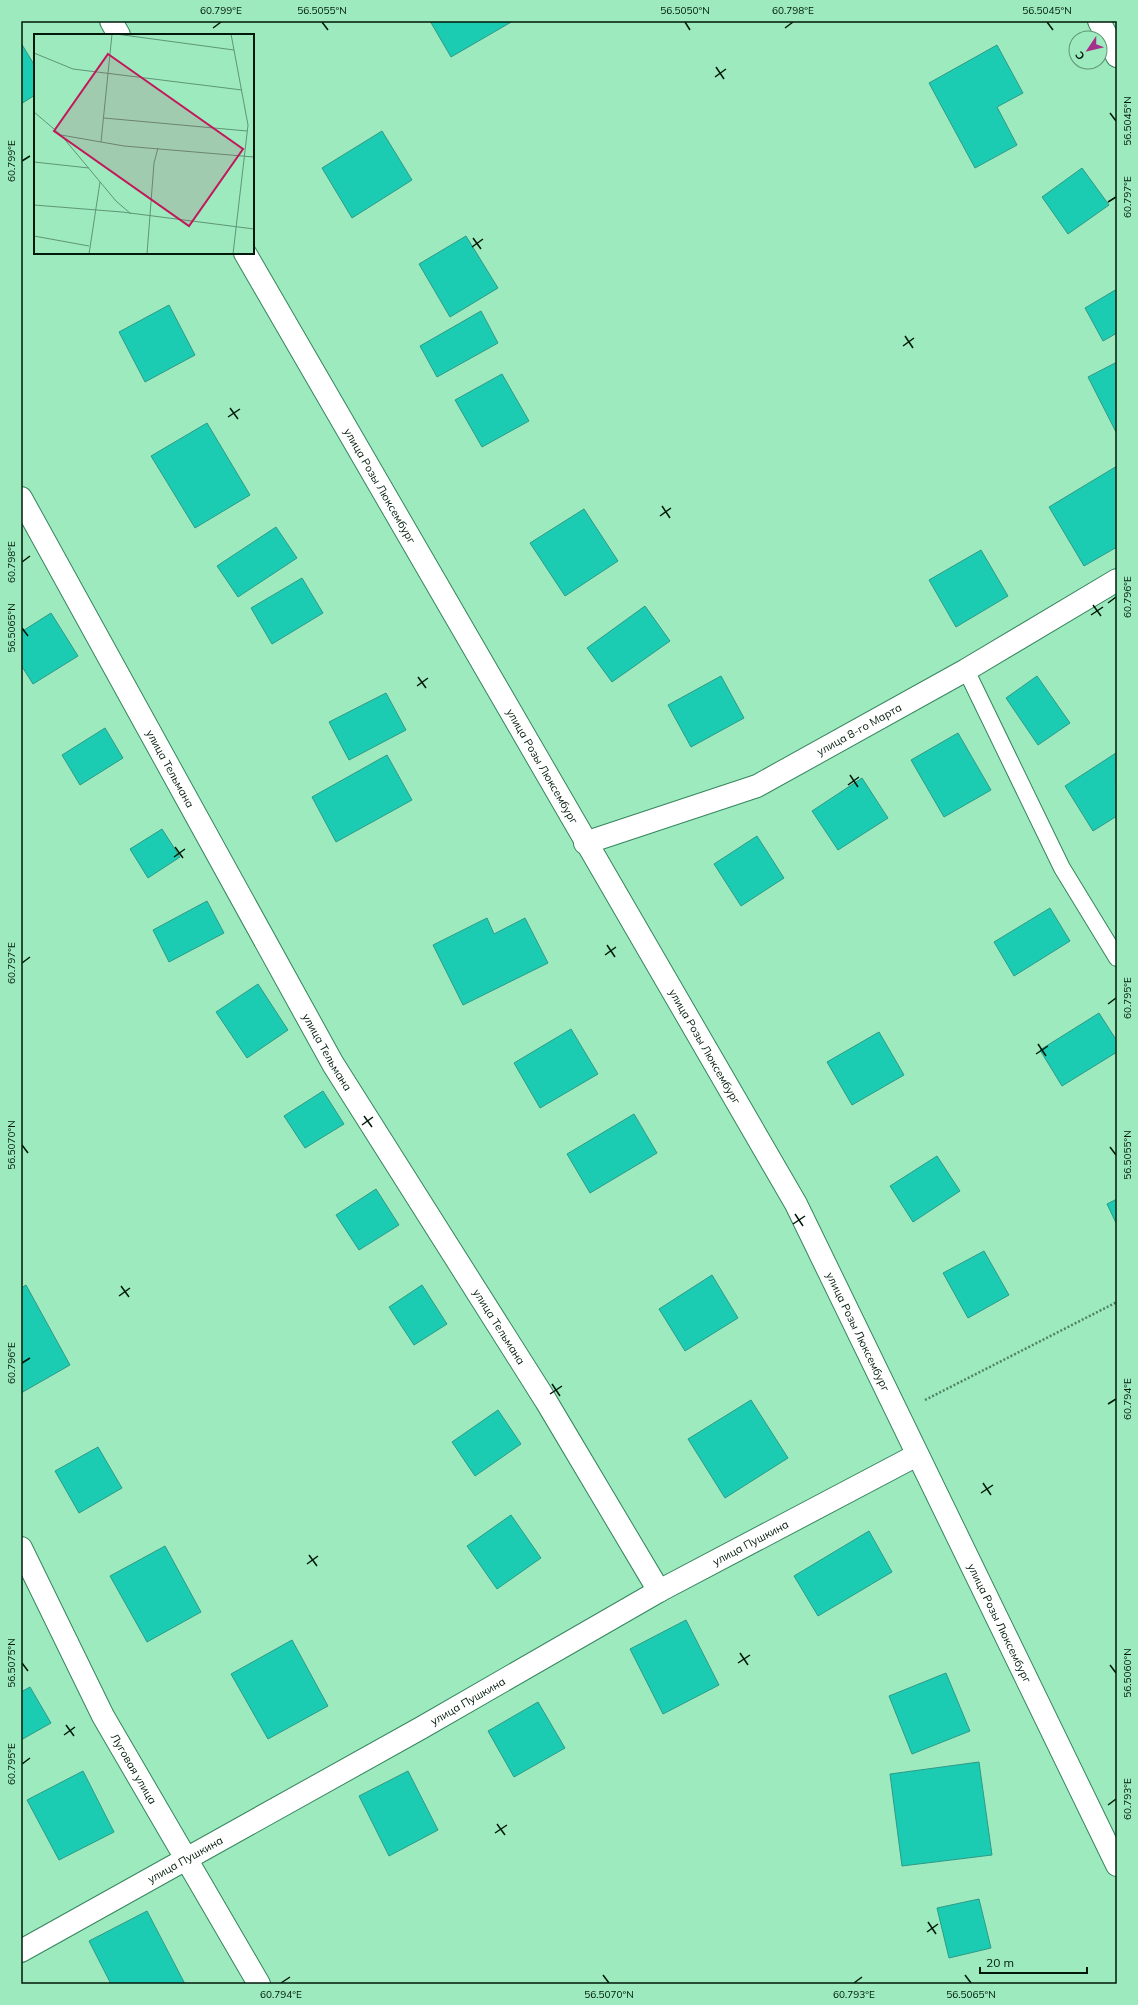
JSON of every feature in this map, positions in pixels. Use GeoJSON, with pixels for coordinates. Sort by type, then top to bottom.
{"type":"FeatureCollection","features":[{"type":"Feature","properties":{"kind":"street"},"geometry":{"type":"LineString","coordinates":[[111,21],[118,34]]}},
{"type":"Feature","properties":{"kind":"street"},"geometry":{"type":"LineString","coordinates":[[1099,21],[1117,56]]}},
{"type":"Feature","properties":{"kind":"street","name":"улица Розы Люксембург"},"geometry":{"type":"LineString","coordinates":[[246,254],[585,843],[796,1204],[1117,1865]]}},
{"type":"Feature","properties":{"kind":"street","name":"улица Тельмана"},"geometry":{"type":"LineString","coordinates":[[21,498],[334,1064],[546,1401],[659,1591]]}},
{"type":"Feature","properties":{"kind":"street","name":"улица 8-го Марта"},"geometry":{"type":"LineString","coordinates":[[585,843],[757,786],[966,670],[1117,580]]}},
{"type":"Feature","properties":{"kind":"street","name":"улица Пушкина"},"geometry":{"type":"LineString","coordinates":[[21,1951],[421,1728],[659,1591],[917,1455]]}},
{"type":"Feature","properties":{"kind":"street","name":"Луговая улица"},"geometry":{"type":"LineString","coordinates":[[21,1548],[103,1716],[259,1984]]}},
{"type":"Feature","properties":{"kind":"lane"},"geometry":{"type":"LineString","coordinates":[[966,670],[1062,868],[1117,958]]}},
{"type":"Feature","properties":{"kind":"path"},"geometry":{"type":"LineString","coordinates":[[897,1413],[1117,1302]]}},
{"type":"Feature","properties":{"kind":"building"},"geometry":{"type":"Polygon","coordinates":[[[430,21],[513,21],[451,57],[430,21]]]}},
{"type":"Feature","properties":{"kind":"building"},"geometry":{"type":"Polygon","coordinates":[[[21,43],[34,64],[34,96],[21,104],[21,43]]]}},
{"type":"Feature","properties":{"kind":"building"},"geometry":{"type":"Polygon","coordinates":[[[997,45],[1023,93],[997,107],[1017,145],[975,168],[929,83],[997,45]]]}},
{"type":"Feature","properties":{"kind":"building"},"geometry":{"type":"Polygon","coordinates":[[[382,131],[412,180],[352,218],[322,168],[382,131]]]}},
{"type":"Feature","properties":{"kind":"building"},"geometry":{"type":"Polygon","coordinates":[[[1082,168],[1109,205],[1068,234],[1042,197],[1082,168]]]}},
{"type":"Feature","properties":{"kind":"building"},"geometry":{"type":"Polygon","coordinates":[[[466,236],[498,288],[450,317],[419,264],[466,236]]]}},
{"type":"Feature","properties":{"kind":"building"},"geometry":{"type":"Polygon","coordinates":[[[1117,289],[1117,333],[1103,341],[1085,308],[1117,289]]]}},
{"type":"Feature","properties":{"kind":"building"},"geometry":{"type":"Polygon","coordinates":[[[169,305],[195,355],[145,382],[119,332],[169,305]]]}},
{"type":"Feature","properties":{"kind":"building"},"geometry":{"type":"Polygon","coordinates":[[[481,311],[498,343],[437,377],[420,346],[481,311]]]}},
{"type":"Feature","properties":{"kind":"building"},"geometry":{"type":"Polygon","coordinates":[[[1117,362],[1117,434],[1088,377],[1117,362]]]}},
{"type":"Feature","properties":{"kind":"building"},"geometry":{"type":"Polygon","coordinates":[[[502,374],[529,421],[482,447],[455,400],[502,374]]]}},
{"type":"Feature","properties":{"kind":"building"},"geometry":{"type":"Polygon","coordinates":[[[207,423],[250,495],[195,528],[151,456],[207,423]]]}},
{"type":"Feature","properties":{"kind":"building"},"geometry":{"type":"Polygon","coordinates":[[[1117,466],[1117,547],[1084,566],[1049,507],[1117,466]]]}},
{"type":"Feature","properties":{"kind":"building"},"geometry":{"type":"Polygon","coordinates":[[[584,509],[618,561],[565,596],[530,543],[584,509]]]}},
{"type":"Feature","properties":{"kind":"building"},"geometry":{"type":"Polygon","coordinates":[[[276,527],[297,558],[238,597],[217,566],[276,527]]]}},
{"type":"Feature","properties":{"kind":"building"},"geometry":{"type":"Polygon","coordinates":[[[981,550],[1008,596],[956,627],[929,580],[981,550]]]}},
{"type":"Feature","properties":{"kind":"building"},"geometry":{"type":"Polygon","coordinates":[[[302,578],[323,613],[272,644],[251,608],[302,578]]]}},
{"type":"Feature","properties":{"kind":"building"},"geometry":{"type":"Polygon","coordinates":[[[645,606],[670,641],[612,682],[587,648],[645,606]]]}},
{"type":"Feature","properties":{"kind":"building"},"geometry":{"type":"Polygon","coordinates":[[[51,613],[78,656],[33,684],[21,665],[21,632],[51,613]]]}},
{"type":"Feature","properties":{"kind":"building"},"geometry":{"type":"Polygon","coordinates":[[[721,676],[744,718],[691,747],[668,705],[721,676]]]}},
{"type":"Feature","properties":{"kind":"building"},"geometry":{"type":"Polygon","coordinates":[[[1037,676],[1070,723],[1038,745],[1006,698],[1037,676]]]}},
{"type":"Feature","properties":{"kind":"building"},"geometry":{"type":"Polygon","coordinates":[[[386,693],[406,730],[349,760],[329,722],[386,693]]]}},
{"type":"Feature","properties":{"kind":"building"},"geometry":{"type":"Polygon","coordinates":[[[105,728],[123,758],[80,785],[62,755],[105,728]]]}},
{"type":"Feature","properties":{"kind":"building"},"geometry":{"type":"Polygon","coordinates":[[[958,733],[991,790],[944,817],[911,760],[958,733]]]}},
{"type":"Feature","properties":{"kind":"building"},"geometry":{"type":"Polygon","coordinates":[[[1116,753],[1117,816],[1093,831],[1065,786],[1116,753]]]}},
{"type":"Feature","properties":{"kind":"building"},"geometry":{"type":"Polygon","coordinates":[[[387,755],[412,800],[336,842],[312,797],[387,755]]]}},
{"type":"Feature","properties":{"kind":"building"},"geometry":{"type":"Polygon","coordinates":[[[862,778],[888,818],[838,850],[812,811],[862,778]]]}},
{"type":"Feature","properties":{"kind":"building"},"geometry":{"type":"Polygon","coordinates":[[[162,829],[180,857],[148,878],[130,849],[162,829]]]}},
{"type":"Feature","properties":{"kind":"building"},"geometry":{"type":"Polygon","coordinates":[[[757,836],[784,878],[741,906],[714,864],[757,836]]]}},
{"type":"Feature","properties":{"kind":"building"},"geometry":{"type":"Polygon","coordinates":[[[207,901],[224,933],[169,962],[153,930],[207,901]]]}},
{"type":"Feature","properties":{"kind":"building"},"geometry":{"type":"Polygon","coordinates":[[[1050,908],[1070,941],[1014,976],[994,942],[1050,908]]]}},
{"type":"Feature","properties":{"kind":"building"},"geometry":{"type":"Polygon","coordinates":[[[487,918],[494,934],[525,918],[548,963],[463,1005],[433,945],[487,918]]]}},
{"type":"Feature","properties":{"kind":"building"},"geometry":{"type":"Polygon","coordinates":[[[258,984],[288,1030],[247,1058],[216,1012],[258,984]]]}},
{"type":"Feature","properties":{"kind":"building"},"geometry":{"type":"Polygon","coordinates":[[[1099,1013],[1117,1041],[1117,1052],[1062,1086],[1040,1050],[1099,1013]]]}},
{"type":"Feature","properties":{"kind":"building"},"geometry":{"type":"Polygon","coordinates":[[[571,1029],[598,1074],[540,1108],[514,1063],[571,1029]]]}},
{"type":"Feature","properties":{"kind":"building"},"geometry":{"type":"Polygon","coordinates":[[[879,1032],[904,1075],[852,1105],[827,1062],[879,1032]]]}},
{"type":"Feature","properties":{"kind":"building"},"geometry":{"type":"Polygon","coordinates":[[[323,1091],[344,1124],[305,1148],[284,1116],[323,1091]]]}},
{"type":"Feature","properties":{"kind":"building"},"geometry":{"type":"Polygon","coordinates":[[[634,1114],[657,1153],[590,1193],[567,1154],[634,1114]]]}},
{"type":"Feature","properties":{"kind":"building"},"geometry":{"type":"Polygon","coordinates":[[[937,1156],[960,1191],[913,1222],[890,1186],[937,1156]]]}},
{"type":"Feature","properties":{"kind":"building"},"geometry":{"type":"Polygon","coordinates":[[[376,1189],[399,1225],[359,1250],[336,1215],[376,1189]]]}},
{"type":"Feature","properties":{"kind":"building"},"geometry":{"type":"Polygon","coordinates":[[[1117,1199],[1117,1225],[1107,1204],[1117,1199]]]}},
{"type":"Feature","properties":{"kind":"building"},"geometry":{"type":"Polygon","coordinates":[[[984,1251],[1009,1295],[968,1318],[943,1273],[984,1251]]]}},
{"type":"Feature","properties":{"kind":"building"},"geometry":{"type":"Polygon","coordinates":[[[712,1275],[738,1318],[685,1351],[659,1309],[712,1275]]]}},
{"type":"Feature","properties":{"kind":"building"},"geometry":{"type":"Polygon","coordinates":[[[26,1285],[70,1365],[21,1393],[21,1288],[26,1285]]]}},
{"type":"Feature","properties":{"kind":"building"},"geometry":{"type":"Polygon","coordinates":[[[422,1285],[447,1324],[414,1345],[389,1307],[422,1285]]]}},
{"type":"Feature","properties":{"kind":"building"},"geometry":{"type":"Polygon","coordinates":[[[751,1400],[788,1458],[725,1498],[688,1439],[751,1400]]]}},
{"type":"Feature","properties":{"kind":"building"},"geometry":{"type":"Polygon","coordinates":[[[498,1410],[521,1444],[475,1476],[452,1442],[498,1410]]]}},
{"type":"Feature","properties":{"kind":"building"},"geometry":{"type":"Polygon","coordinates":[[[98,1447],[122,1488],[79,1513],[55,1471],[98,1447]]]}},
{"type":"Feature","properties":{"kind":"building"},"geometry":{"type":"Polygon","coordinates":[[[511,1515],[541,1558],[497,1589],[467,1546],[511,1515]]]}},
{"type":"Feature","properties":{"kind":"building"},"geometry":{"type":"Polygon","coordinates":[[[869,1531],[892,1572],[818,1616],[794,1576],[869,1531]]]}},
{"type":"Feature","properties":{"kind":"building"},"geometry":{"type":"Polygon","coordinates":[[[165,1546],[201,1612],[147,1642],[110,1576],[165,1546]]]}},
{"type":"Feature","properties":{"kind":"building"},"geometry":{"type":"Polygon","coordinates":[[[686,1620],[719,1685],[663,1714],[630,1649],[686,1620]]]}},
{"type":"Feature","properties":{"kind":"building"},"geometry":{"type":"Polygon","coordinates":[[[292,1640],[328,1706],[268,1739],[231,1674],[292,1640]]]}},
{"type":"Feature","properties":{"kind":"building"},"geometry":{"type":"Polygon","coordinates":[[[946,1673],[970,1731],[912,1754],[889,1696],[946,1673]]]}},
{"type":"Feature","properties":{"kind":"building"},"geometry":{"type":"Polygon","coordinates":[[[30,1687],[51,1723],[21,1740],[21,1692],[30,1687]]]}},
{"type":"Feature","properties":{"kind":"building"},"geometry":{"type":"Polygon","coordinates":[[[538,1702],[565,1748],[514,1777],[488,1731],[538,1702]]]}},
{"type":"Feature","properties":{"kind":"building"},"geometry":{"type":"Polygon","coordinates":[[[979,1762],[992,1855],[902,1866],[890,1774],[979,1762]]]}},
{"type":"Feature","properties":{"kind":"building"},"geometry":{"type":"Polygon","coordinates":[[[83,1771],[114,1832],[59,1860],[27,1800],[83,1771]]]}},
{"type":"Feature","properties":{"kind":"building"},"geometry":{"type":"Polygon","coordinates":[[[408,1771],[438,1830],[389,1856],[359,1796],[408,1771]]]}},
{"type":"Feature","properties":{"kind":"building"},"geometry":{"type":"Polygon","coordinates":[[[979,1899],[991,1948],[949,1958],[937,1908],[979,1899]]]}},
{"type":"Feature","properties":{"kind":"building"},"geometry":{"type":"Polygon","coordinates":[[[147,1911],[185,1984],[111,1984],[89,1941],[147,1911]]]}}]}
